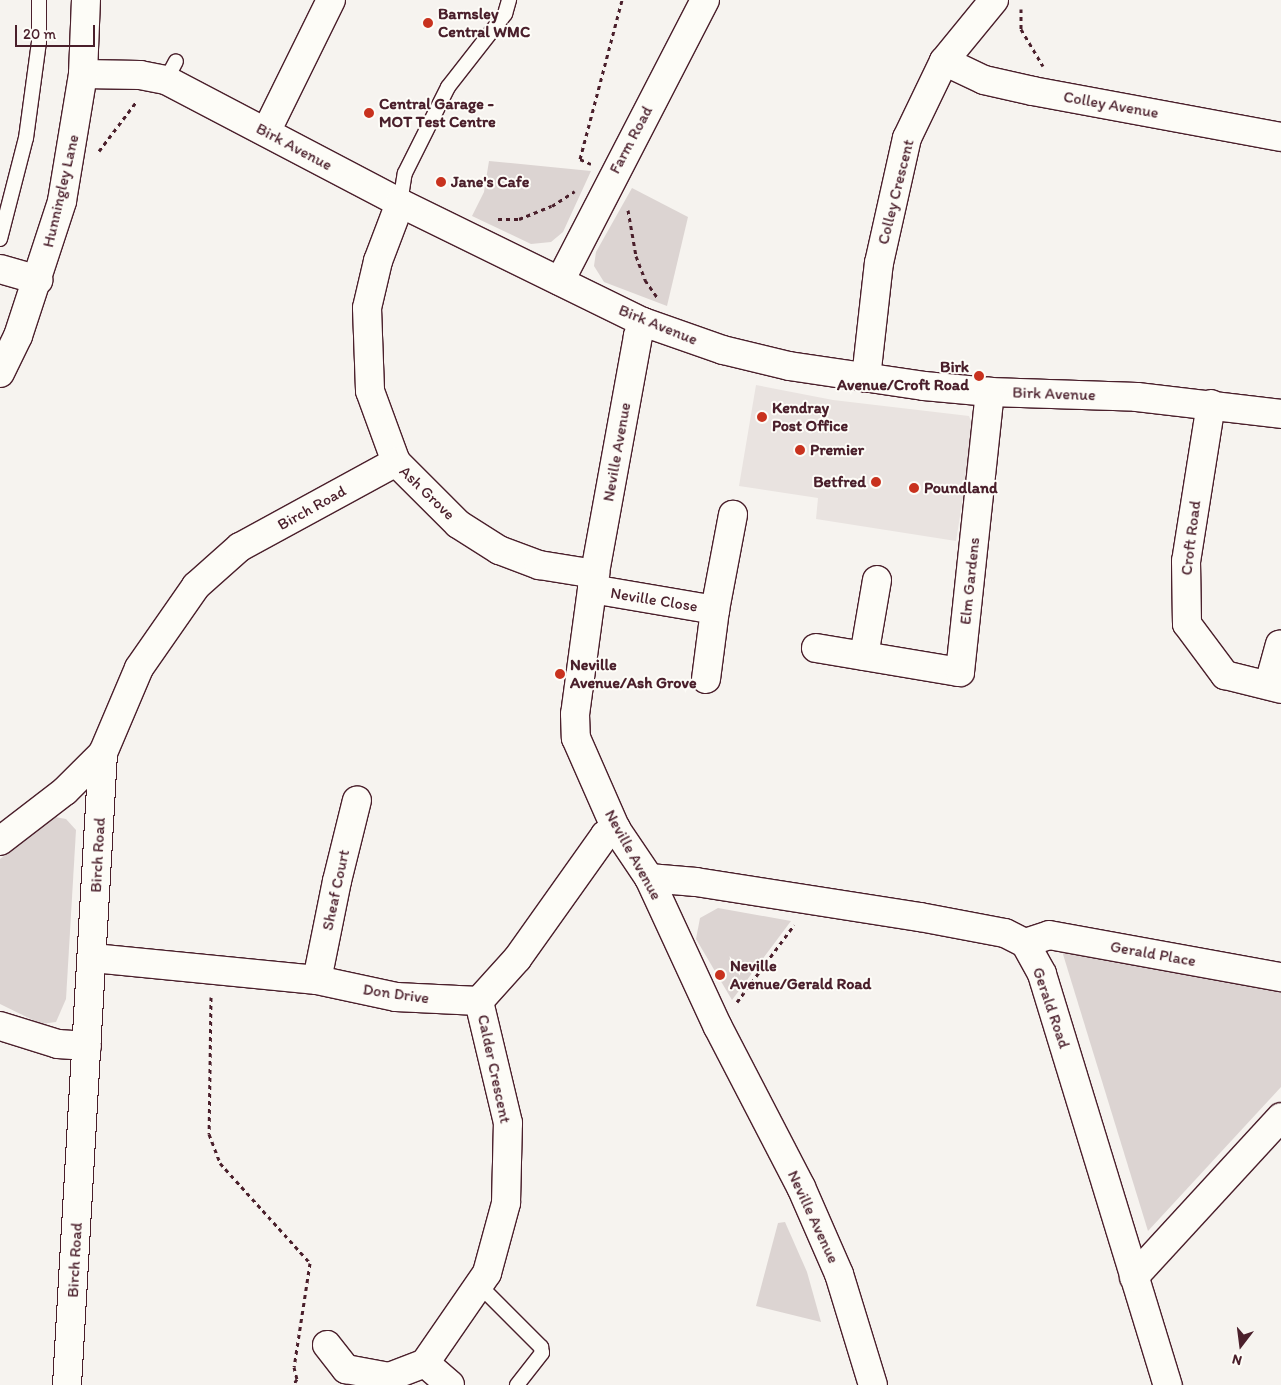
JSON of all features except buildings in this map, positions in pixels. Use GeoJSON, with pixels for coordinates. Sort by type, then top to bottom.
{"type":"FeatureCollection","features":[{"type":"Feature","properties":{"kind":"street","name":"Hunningley Lane"},"geometry":{"type":"LineString","coordinates":[[0,373],[18,336],[38,280],[67,176],[83,74],[86,0]]}},
{"type":"Feature","properties":{"kind":"street"},"geometry":{"type":"LineString","coordinates":[[266,132],[331,0]]}},
{"type":"Feature","properties":{"kind":"street","name":"Farm Road"},"geometry":{"type":"LineString","coordinates":[[560,281],[613,174],[705,0]]}},
{"type":"Feature","properties":{"kind":"street","name":"Colley Crescent"},"geometry":{"type":"LineString","coordinates":[[866,378],[879,263],[907,138],[944,61],[994,0]]}},
{"type":"Feature","properties":{"kind":"street","name":"Colley Avenue"},"geometry":{"type":"LineString","coordinates":[[944,61],[984,80],[1058,96],[1281,137]]}},
{"type":"Feature","properties":{"kind":"street","name":"Birk Avenue"},"geometry":{"type":"LineString","coordinates":[[83,74],[166,73],[266,132],[400,203],[653,326],[761,359],[866,378],[990,392],[1137,397],[1211,404],[1281,414]]}},
{"type":"Feature","properties":{"kind":"street","name":"Ash Grove"},"geometry":{"type":"LineString","coordinates":[[400,203],[378,261],[367,308],[370,391],[396,462],[458,524],[498,550],[539,565],[594,581]]}},
{"type":"Feature","properties":{"kind":"street"},"geometry":{"type":"LineString","coordinates":[[0,269],[38,280]]}},
{"type":"Feature","properties":{"kind":"street","name":"Neville Avenue"},"geometry":{"type":"LineString","coordinates":[[653,326],[638,336],[594,581],[574,714],[576,738],[616,829],[648,878],[718,1027],[801,1187],[839,1274],[873,1385]]}},
{"type":"Feature","properties":{"kind":"street","name":"Elm Gardens"},"geometry":{"type":"LineString","coordinates":[[816,648],[960,672],[990,392]]}},
{"type":"Feature","properties":{"kind":"street","name":"Croft Road"},"geometry":{"type":"LineString","coordinates":[[1211,404],[1186,561],[1186,624],[1225,675],[1275,686],[1280,644]]}},
{"type":"Feature","properties":{"kind":"street","name":"Birch Road"},"geometry":{"type":"LineString","coordinates":[[67,1385],[93,958],[103,753],[139,668],[196,586],[240,547],[396,462]]}},
{"type":"Feature","properties":{"kind":"street","name":"Neville Close"},"geometry":{"type":"LineString","coordinates":[[706,679],[715,610],[734,515]]}},
{"type":"Feature","properties":{"kind":"street"},"geometry":{"type":"LineString","coordinates":[[864,656],[877,580]]}},
{"type":"Feature","properties":{"kind":"street","name":"Neville Close"},"geometry":{"type":"LineString","coordinates":[[594,581],[715,610]]}},
{"type":"Feature","properties":{"kind":"street"},"geometry":{"type":"LineString","coordinates":[[0,841],[65,791],[103,753]]}},
{"type":"Feature","properties":{"kind":"street","name":"Sheaf Court"},"geometry":{"type":"LineString","coordinates":[[318,980],[337,881],[357,800]]}},
{"type":"Feature","properties":{"kind":"street"},"geometry":{"type":"LineString","coordinates":[[479,1001],[517,959],[605,835],[616,829]]}},
{"type":"Feature","properties":{"kind":"street"},"geometry":{"type":"LineString","coordinates":[[648,878],[696,882],[813,900],[1005,933],[1025,943]]}},
{"type":"Feature","properties":{"kind":"street","name":"Gerald Place"},"geometry":{"type":"LineString","coordinates":[[1025,943],[1049,935],[1281,977]]}},
{"type":"Feature","properties":{"kind":"street","name":"Gerald Road"},"geometry":{"type":"LineString","coordinates":[[1025,943],[1042,974],[1168,1385]]}},
{"type":"Feature","properties":{"kind":"street","name":"Don Drive"},"geometry":{"type":"LineString","coordinates":[[93,958],[212,968],[318,980],[396,997],[479,1001]]}},
{"type":"Feature","properties":{"kind":"street","name":"Calder Crescent"},"geometry":{"type":"LineString","coordinates":[[425,1362],[487,1273],[506,1204],[508,1123],[479,1001]]}},
{"type":"Feature","properties":{"kind":"street"},"geometry":{"type":"LineString","coordinates":[[0,1026],[58,1044],[87,1046]]}},
{"type":"Feature","properties":{"kind":"street"},"geometry":{"type":"LineString","coordinates":[[1134,1277],[1281,1117]]}},
{"type":"Feature","properties":{"kind":"street"},"geometry":{"type":"LineString","coordinates":[[327,1345],[346,1369],[389,1377],[425,1362],[450,1385]]}},
{"type":"Feature","properties":{"kind":"lane"},"geometry":{"type":"LineString","coordinates":[[0,239],[26,138],[39,42],[39,0]]}},
{"type":"Feature","properties":{"kind":"lane"},"geometry":{"type":"LineString","coordinates":[[400,203],[405,173],[448,87],[505,14],[510,0]]}},
{"type":"Feature","properties":{"kind":"lane"},"geometry":{"type":"LineString","coordinates":[[479,1285],[541,1347],[542,1353],[517,1385]]}},
{"type":"Feature","properties":{"kind":"path"},"geometry":{"type":"LineString","coordinates":[[622,0],[580,159],[613,174],[625,194],[636,256],[645,280],[662,304],[653,326]]}},
{"type":"Feature","properties":{"kind":"path"},"geometry":{"type":"LineString","coordinates":[[1022,0],[1020,29],[1058,96]]}},
{"type":"Feature","properties":{"kind":"path"},"geometry":{"type":"LineString","coordinates":[[96,155],[166,73]]}},
{"type":"Feature","properties":{"kind":"path"},"geometry":{"type":"LineString","coordinates":[[495,219],[519,219],[552,206],[582,186]]}},
{"type":"Feature","properties":{"kind":"path"},"geometry":{"type":"LineString","coordinates":[[718,1027],[813,900]]}},
{"type":"Feature","properties":{"kind":"path"},"geometry":{"type":"LineString","coordinates":[[212,968],[209,1134],[220,1163],[310,1263],[294,1368],[297,1380],[293,1385]]}},
{"type":"Feature","properties":{"kind":"shaded area"},"geometry":{"type":"Polygon","coordinates":[[[489,161],[591,171],[563,232],[551,242],[531,244],[472,216],[484,192],[489,161]]]}},
{"type":"Feature","properties":{"kind":"shaded area"},"geometry":{"type":"Polygon","coordinates":[[[632,188],[688,217],[667,306],[604,282],[594,266],[596,252],[632,188]]]}},
{"type":"Feature","properties":{"kind":"shaded area"},"geometry":{"type":"Polygon","coordinates":[[[756,385],[833,400],[969,416],[974,429],[956,541],[816,519],[818,498],[739,486],[756,385]]]}},
{"type":"Feature","properties":{"kind":"shaded area"},"geometry":{"type":"Polygon","coordinates":[[[55,817],[66,819],[76,830],[66,999],[56,1022],[41,1024],[0,1004],[0,859],[55,817]]]}},
{"type":"Feature","properties":{"kind":"shaded area"},"geometry":{"type":"Polygon","coordinates":[[[718,908],[791,921],[732,1000],[696,939],[700,918],[718,908]]]}},
{"type":"Feature","properties":{"kind":"shaded area"},"geometry":{"type":"Polygon","coordinates":[[[1062,951],[1281,990],[1281,1087],[1148,1231],[1062,951]]]}},
{"type":"Feature","properties":{"kind":"shaded area"},"geometry":{"type":"Polygon","coordinates":[[[785,1222],[807,1272],[821,1322],[756,1306],[778,1223],[785,1222]]]}},
{"type":"Feature","properties":{"kind":"place","name":"Barnsley Central WMC"},"geometry":{"type":"Point","coordinates":[428,23]}},
{"type":"Feature","properties":{"kind":"place","name":"Central Garage - MOT Test Centre"},"geometry":{"type":"Point","coordinates":[369,113]}},
{"type":"Feature","properties":{"kind":"place","name":"Jane's Cafe"},"geometry":{"type":"Point","coordinates":[441,182]}},
{"type":"Feature","properties":{"kind":"place","name":"Birk Avenue/Croft Road"},"geometry":{"type":"Point","coordinates":[979,376]}},
{"type":"Feature","properties":{"kind":"place","name":"Kendray Post Office"},"geometry":{"type":"Point","coordinates":[762,417]}},
{"type":"Feature","properties":{"kind":"place","name":"Premier"},"geometry":{"type":"Point","coordinates":[800,450]}},
{"type":"Feature","properties":{"kind":"place","name":"Betfred"},"geometry":{"type":"Point","coordinates":[876,482]}},
{"type":"Feature","properties":{"kind":"place","name":"Poundland"},"geometry":{"type":"Point","coordinates":[914,488]}},
{"type":"Feature","properties":{"kind":"place","name":"Neville Avenue/Ash Grove"},"geometry":{"type":"Point","coordinates":[560,674]}},
{"type":"Feature","properties":{"kind":"place","name":"Neville Avenue/Gerald Road"},"geometry":{"type":"Point","coordinates":[720,975]}}]}
